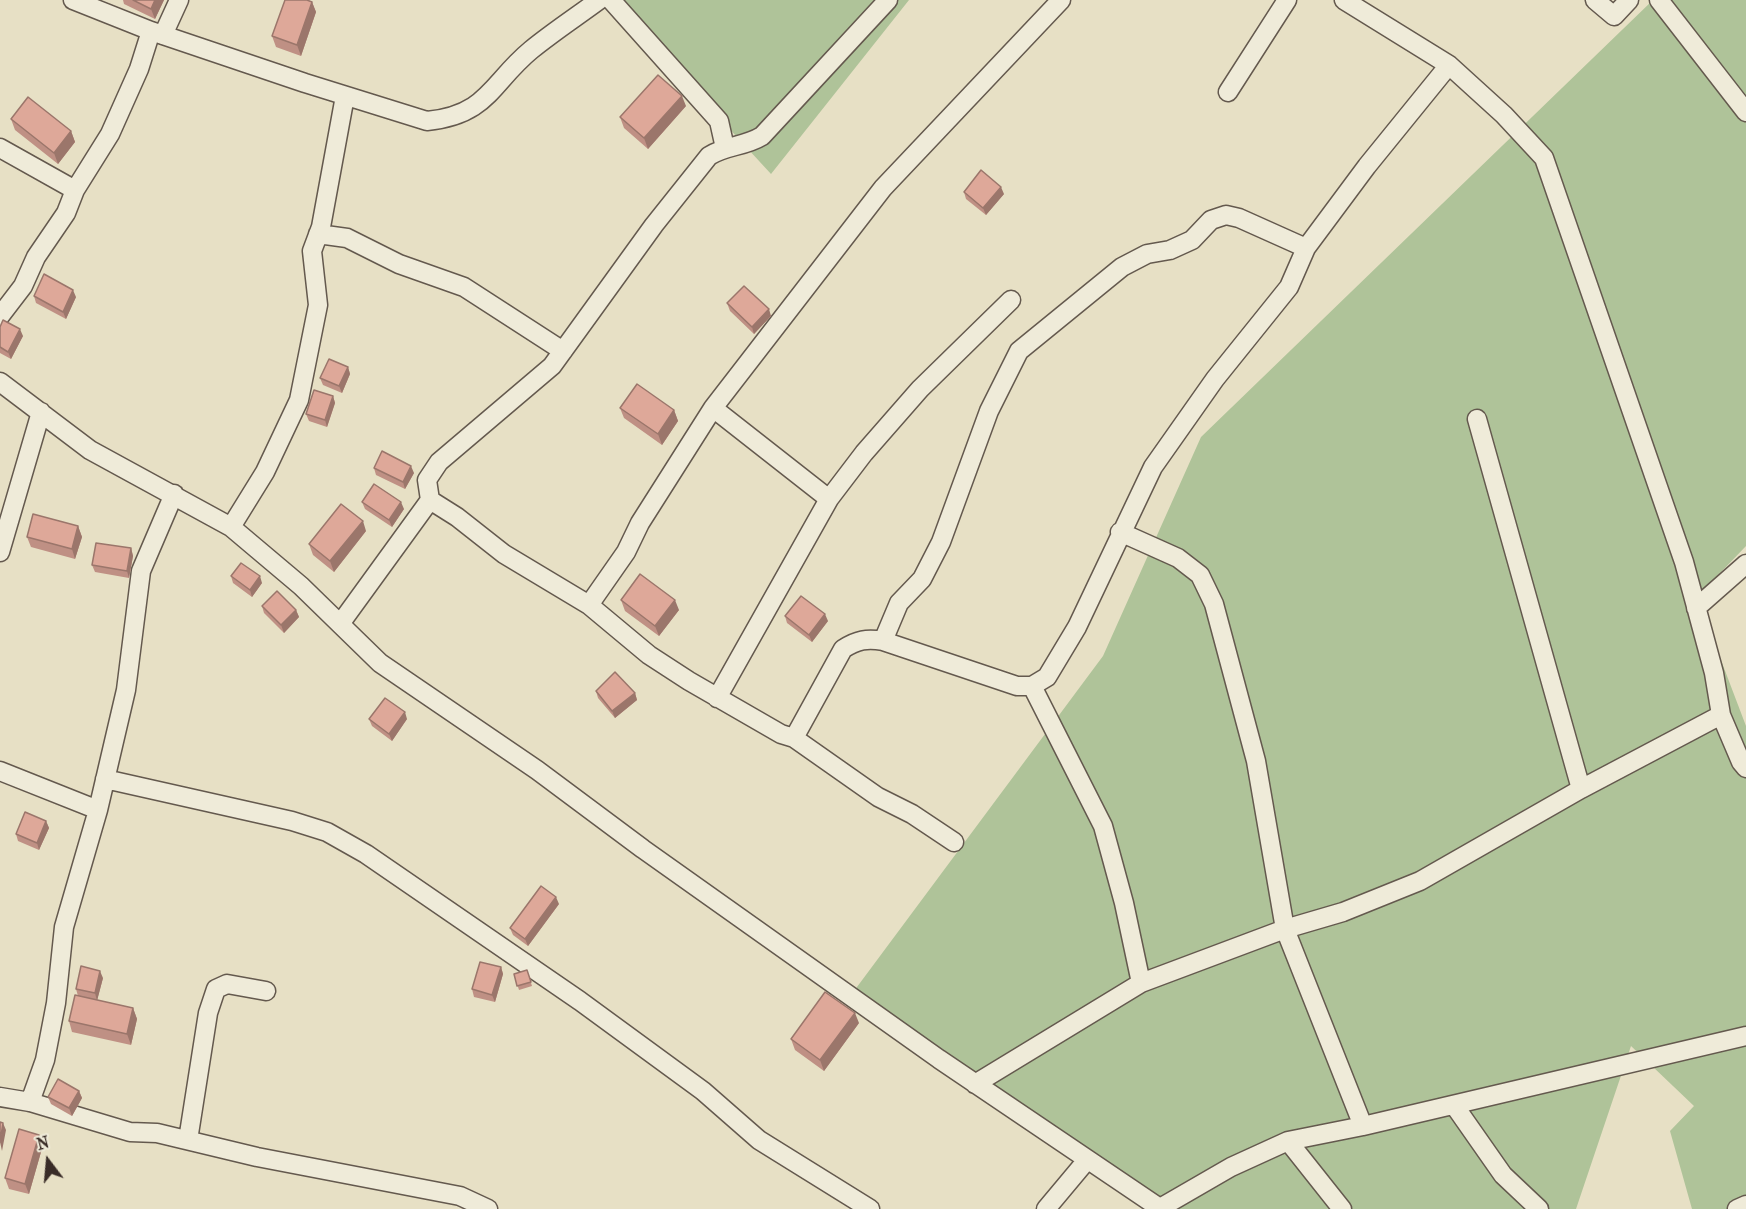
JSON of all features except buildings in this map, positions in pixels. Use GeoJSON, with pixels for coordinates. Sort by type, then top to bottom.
{"type":"FeatureCollection","features":[{"type":"Feature","properties":{"kind":"street"},"geometry":{"type":"LineString","coordinates":[[73,0],[157,33],[427,121],[446,119],[461,114],[488,96],[529,52],[598,0]]}},
{"type":"Feature","properties":{"kind":"street"},"geometry":{"type":"LineString","coordinates":[[0,316],[23,286],[36,257],[66,213],[75,190],[110,134],[157,33],[179,0]]}},
{"type":"Feature","properties":{"kind":"street"},"geometry":{"type":"LineString","coordinates":[[611,0],[718,121],[725,148]]}},
{"type":"Feature","properties":{"kind":"street"},"geometry":{"type":"LineString","coordinates":[[340,624],[430,500],[427,480],[439,462],[552,366],[709,156],[725,148],[740,147],[762,136],[888,0]]}},
{"type":"Feature","properties":{"kind":"street"},"geometry":{"type":"LineString","coordinates":[[589,605],[626,552],[640,523],[713,408],[882,188],[1061,0]]}},
{"type":"Feature","properties":{"kind":"street"},"geometry":{"type":"LineString","coordinates":[[1228,92],[1287,0]]}},
{"type":"Feature","properties":{"kind":"street"},"geometry":{"type":"LineString","coordinates":[[1344,0],[1449,65],[1504,115],[1544,158],[1684,562],[1714,674],[1721,715],[1741,762],[1746,768]]}},
{"type":"Feature","properties":{"kind":"street"},"geometry":{"type":"LineString","coordinates":[[1595,0],[1614,16],[1629,0]]}},
{"type":"Feature","properties":{"kind":"street"},"geometry":{"type":"LineString","coordinates":[[1659,0],[1746,112]]}},
{"type":"Feature","properties":{"kind":"street"},"geometry":{"type":"LineString","coordinates":[[794,738],[843,649],[868,638],[1017,686],[1032,686],[1047,677],[1077,627],[1120,532],[1153,467],[1215,379],[1288,287],[1306,248],[1367,166],[1449,65]]}},
{"type":"Feature","properties":{"kind":"street"},"geometry":{"type":"LineString","coordinates":[[231,527],[265,472],[299,400],[318,305],[312,251],[318,234],[345,96]]}},
{"type":"Feature","properties":{"kind":"street"},"geometry":{"type":"LineString","coordinates":[[0,148],[75,190]]}},
{"type":"Feature","properties":{"kind":"street"},"geometry":{"type":"LineString","coordinates":[[883,641],[898,603],[922,579],[941,542],[989,411],[1019,351],[1122,267],[1147,254],[1170,250],[1192,240],[1211,220],[1226,215],[1239,218],[1306,248]]}},
{"type":"Feature","properties":{"kind":"street"},"geometry":{"type":"LineString","coordinates":[[318,234],[347,238],[399,264],[464,286],[563,351]]}},
{"type":"Feature","properties":{"kind":"street"},"geometry":{"type":"LineString","coordinates":[[717,698],[829,500],[864,453],[920,389],[1011,300]]}},
{"type":"Feature","properties":{"kind":"street"},"geometry":{"type":"LineString","coordinates":[[0,382],[90,450],[231,527],[301,586],[380,663],[537,770],[643,849],[975,1084],[1160,1208],[1231,1167],[1288,1141],[1363,1126],[1746,1036]]}},
{"type":"Feature","properties":{"kind":"street"},"geometry":{"type":"LineString","coordinates":[[713,408],[829,500]]}},
{"type":"Feature","properties":{"kind":"street"},"geometry":{"type":"LineString","coordinates":[[0,552],[41,412]]}},
{"type":"Feature","properties":{"kind":"street"},"geometry":{"type":"LineString","coordinates":[[1477,418],[1581,789]]}},
{"type":"Feature","properties":{"kind":"street"},"geometry":{"type":"LineString","coordinates":[[30,1102],[45,1060],[56,1003],[64,927],[98,810],[126,690],[141,571],[174,494]]}},
{"type":"Feature","properties":{"kind":"street"},"geometry":{"type":"LineString","coordinates":[[430,500],[457,517],[504,554],[589,605],[649,655],[717,698],[781,734],[794,738],[878,797],[912,814],[954,842]]}},
{"type":"Feature","properties":{"kind":"street"},"geometry":{"type":"LineString","coordinates":[[1120,532],[1178,558],[1200,575],[1214,604],[1256,761],[1285,929],[1363,1126]]}},
{"type":"Feature","properties":{"kind":"street"},"geometry":{"type":"LineString","coordinates":[[1696,608],[1746,564]]}},
{"type":"Feature","properties":{"kind":"street"},"geometry":{"type":"LineString","coordinates":[[1032,686],[1102,826],[1124,903],[1141,983]]}},
{"type":"Feature","properties":{"kind":"street"},"geometry":{"type":"LineString","coordinates":[[975,1084],[1141,983],[1285,929],[1343,912],[1420,881],[1581,789],[1721,715]]}},
{"type":"Feature","properties":{"kind":"street"},"geometry":{"type":"LineString","coordinates":[[0,771],[98,810]]}},
{"type":"Feature","properties":{"kind":"street"},"geometry":{"type":"LineString","coordinates":[[105,779],[292,821],[327,832],[366,854],[580,1002],[703,1090],[759,1140],[870,1209]]}},
{"type":"Feature","properties":{"kind":"street"},"geometry":{"type":"LineString","coordinates":[[188,1140],[208,1012],[216,988],[227,984],[266,991]]}},
{"type":"Feature","properties":{"kind":"street"},"geometry":{"type":"LineString","coordinates":[[0,1097],[30,1102],[130,1132],[157,1133],[257,1157],[460,1196],[488,1209]]}},
{"type":"Feature","properties":{"kind":"street"},"geometry":{"type":"LineString","coordinates":[[1454,1105],[1503,1175],[1539,1209]]}},
{"type":"Feature","properties":{"kind":"street"},"geometry":{"type":"LineString","coordinates":[[1288,1141],[1342,1209]]}},
{"type":"Feature","properties":{"kind":"street"},"geometry":{"type":"LineString","coordinates":[[1046,1209],[1087,1160]]}},
{"type":"Feature","properties":{"kind":"street"},"geometry":{"type":"LineString","coordinates":[[1737,1209],[1746,1205]]}},
{"type":"Feature","properties":{"kind":"green space"},"geometry":{"type":"Polygon","coordinates":[[[611,0],[909,0],[771,174],[611,0]]]}},
{"type":"Feature","properties":{"kind":"green space"},"geometry":{"type":"Polygon","coordinates":[[[1653,0],[1746,0],[1746,546],[1697,597],[1746,726],[1746,1209],[1692,1209],[1670,1131],[1694,1106],[1631,1046],[1576,1209],[1166,1209],[1153,1192],[854,991],[1103,656],[1201,437],[1653,0]]]}}]}
